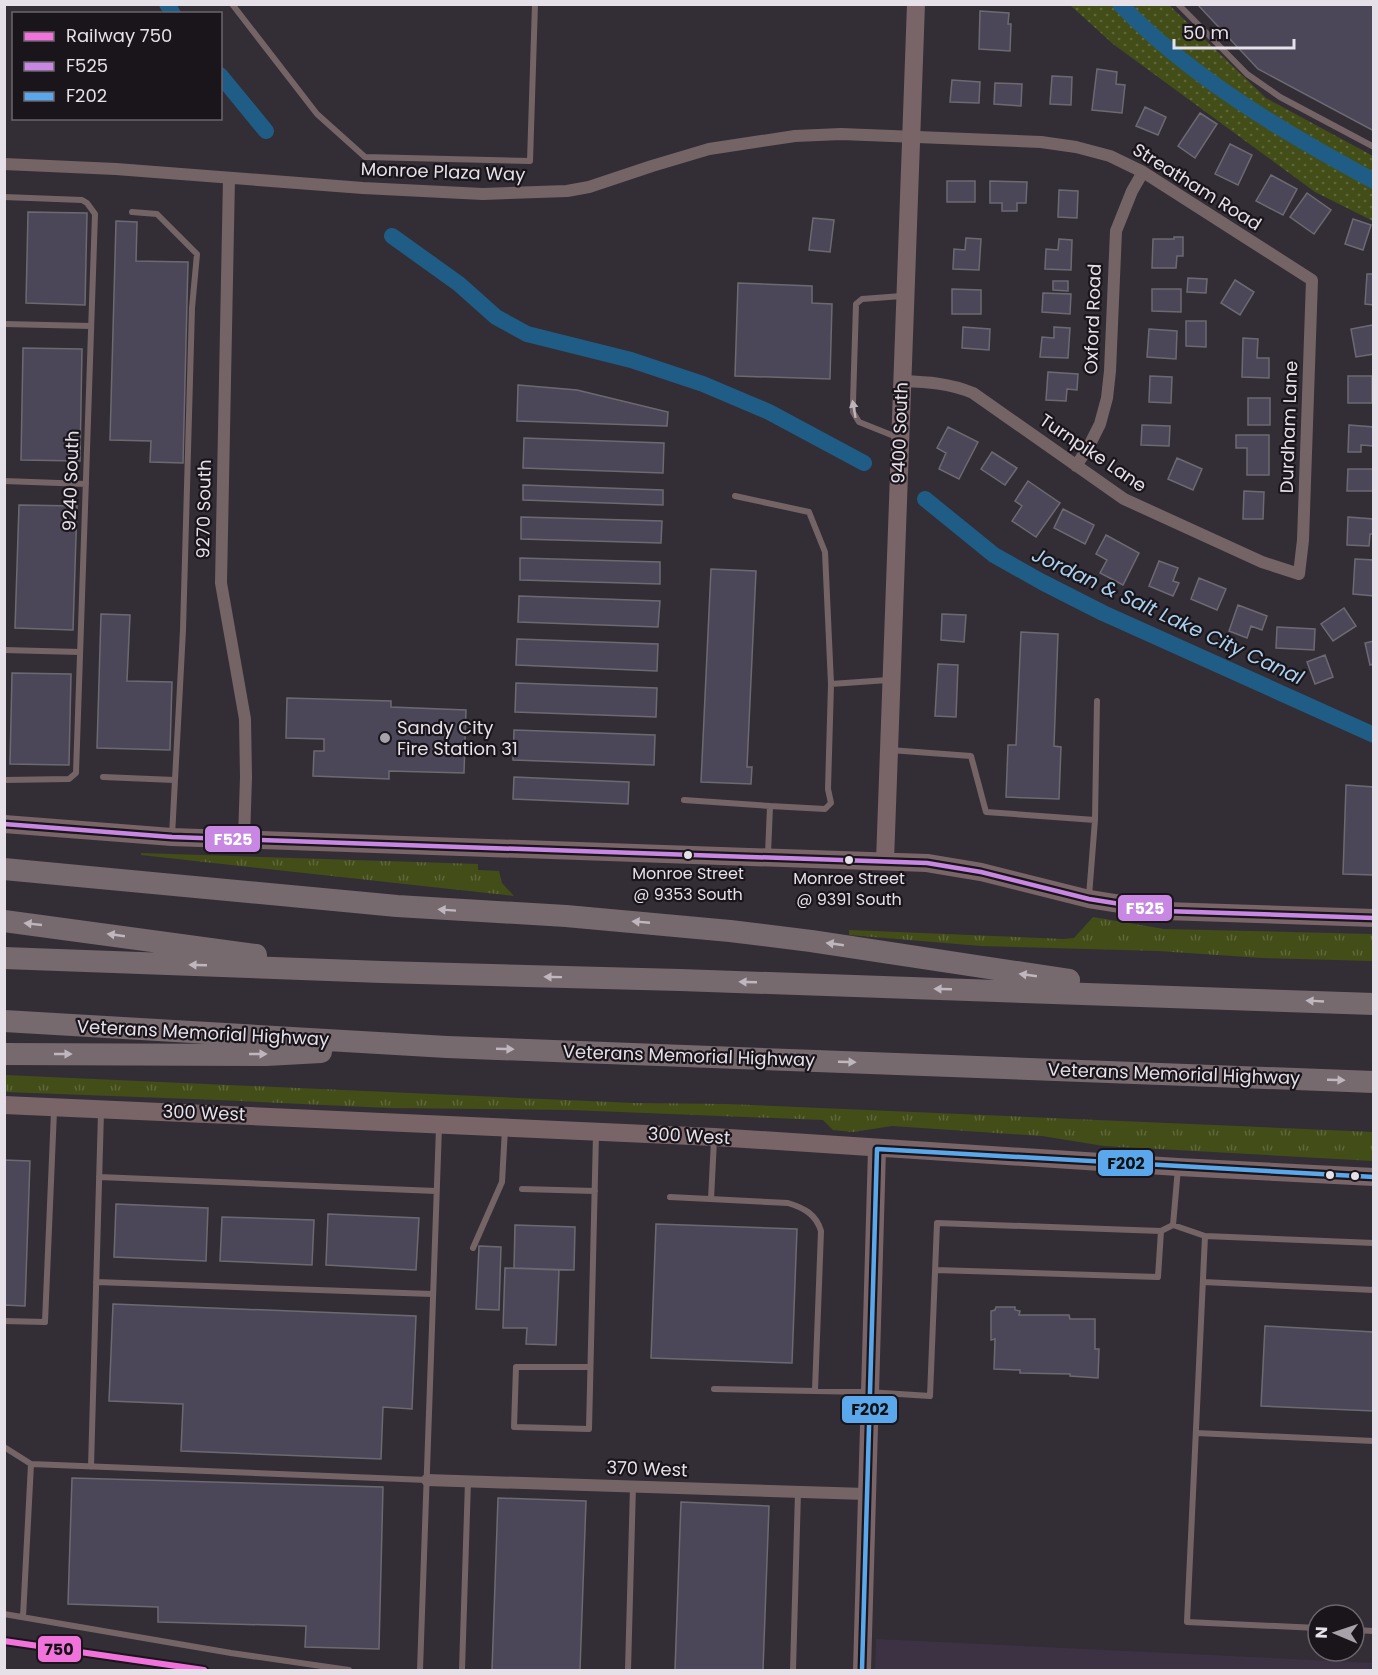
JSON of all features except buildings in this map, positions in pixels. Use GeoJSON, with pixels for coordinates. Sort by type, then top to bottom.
{"type":"FeatureCollection","features":[{"type":"Feature","properties":{"kind":"highway"},"geometry":{"type":"LineString","coordinates":[[4,869],[386,906],[578,917],[718,930],[811,941],[1066,980],[1253,999]]}},
{"type":"Feature","properties":{"kind":"highway"},"geometry":{"type":"LineString","coordinates":[[4,921],[382,972]]}},
{"type":"Feature","properties":{"kind":"highway"},"geometry":{"type":"LineString","coordinates":[[4,958],[1374,1004]]}},
{"type":"Feature","properties":{"kind":"highway","name":"Veterans Memorial Highway"},"geometry":{"type":"LineString","coordinates":[[4,1021],[447,1047],[1374,1082]]}},
{"type":"Feature","properties":{"kind":"highway"},"geometry":{"type":"LineString","coordinates":[[4,1053],[266,1054],[447,1047]]}},
{"type":"Feature","properties":{"kind":"street","name":"9400 South"},"geometry":{"type":"LineString","coordinates":[[885,861],[916,4]]}},
{"type":"Feature","properties":{"kind":"street","name":"Monroe Plaza Way"},"geometry":{"type":"LineString","coordinates":[[4,164],[69,166],[483,194],[567,191],[590,187],[699,151],[749,142],[795,136],[841,134],[911,138]]}},
{"type":"Feature","properties":{"kind":"street","name":"Streatham Road"},"geometry":{"type":"LineString","coordinates":[[911,138],[1041,142],[1076,147],[1110,156],[1143,172],[1312,280]]}},
{"type":"Feature","properties":{"kind":"street","name":"Oxford Road"},"geometry":{"type":"LineString","coordinates":[[1076,466],[1100,424],[1107,398],[1116,231],[1132,191],[1143,172]]}},
{"type":"Feature","properties":{"kind":"street","name":"9270 South"},"geometry":{"type":"LineString","coordinates":[[229,178],[221,583],[244,719],[246,777],[244,839]]}},
{"type":"Feature","properties":{"kind":"street","name":"Durdham Lane"},"geometry":{"type":"LineString","coordinates":[[1299,574],[1303,540],[1312,280]]}},
{"type":"Feature","properties":{"kind":"street","name":"Turnpike Lane"},"geometry":{"type":"LineString","coordinates":[[902,381],[935,382],[973,393],[1124,499],[1262,562],[1299,574]]}},
{"type":"Feature","properties":{"kind":"street"},"geometry":{"type":"LineString","coordinates":[[4,824],[172,837],[927,863],[981,872],[1089,899],[1164,911],[1374,918]]}},
{"type":"Feature","properties":{"kind":"street","name":"300 West"},"geometry":{"type":"LineString","coordinates":[[4,1106],[714,1137],[877,1149],[1374,1177]]}},
{"type":"Feature","properties":{"kind":"street"},"geometry":{"type":"LineString","coordinates":[[862,1671],[868,1392],[877,1149]]}},
{"type":"Feature","properties":{"kind":"street","name":"370 West"},"geometry":{"type":"LineString","coordinates":[[427,1480],[866,1494]]}},
{"type":"Feature","properties":{"kind":"lane"},"geometry":{"type":"LineString","coordinates":[[232,4],[316,114],[365,157],[530,162],[535,4]]}},
{"type":"Feature","properties":{"kind":"lane"},"geometry":{"type":"LineString","coordinates":[[1178,4],[1247,74],[1280,98],[1374,147]]}},
{"type":"Feature","properties":{"kind":"lane","name":"9240 South"},"geometry":{"type":"LineString","coordinates":[[4,197],[82,200],[95,214],[74,776],[69,779],[4,780]]}},
{"type":"Feature","properties":{"kind":"lane"},"geometry":{"type":"LineString","coordinates":[[132,212],[157,214],[197,254],[192,308],[183,619],[172,837]]}},
{"type":"Feature","properties":{"kind":"lane"},"geometry":{"type":"LineString","coordinates":[[900,439],[859,422],[853,412],[856,304],[862,299],[905,296]]}},
{"type":"Feature","properties":{"kind":"lane"},"geometry":{"type":"LineString","coordinates":[[4,324],[91,326]]}},
{"type":"Feature","properties":{"kind":"lane"},"geometry":{"type":"LineString","coordinates":[[4,481],[86,484]]}},
{"type":"Feature","properties":{"kind":"lane"},"geometry":{"type":"LineString","coordinates":[[684,800],[825,808],[831,803],[828,789],[831,684],[825,552],[809,512],[735,496]]}},
{"type":"Feature","properties":{"kind":"lane"},"geometry":{"type":"LineString","coordinates":[[4,650],[80,652]]}},
{"type":"Feature","properties":{"kind":"lane"},"geometry":{"type":"LineString","coordinates":[[831,684],[891,680]]}},
{"type":"Feature","properties":{"kind":"lane"},"geometry":{"type":"LineString","coordinates":[[1089,899],[1095,820],[1097,701]]}},
{"type":"Feature","properties":{"kind":"lane"},"geometry":{"type":"LineString","coordinates":[[889,750],[971,756],[986,812],[1095,820]]}},
{"type":"Feature","properties":{"kind":"lane"},"geometry":{"type":"LineString","coordinates":[[103,777],[174,780]]}},
{"type":"Feature","properties":{"kind":"lane"},"geometry":{"type":"LineString","coordinates":[[768,858],[770,806]]}},
{"type":"Feature","properties":{"kind":"lane"},"geometry":{"type":"LineString","coordinates":[[4,1321],[45,1322],[54,1107]]}},
{"type":"Feature","properties":{"kind":"lane"},"geometry":{"type":"LineString","coordinates":[[91,1467],[101,1109]]}},
{"type":"Feature","properties":{"kind":"lane"},"geometry":{"type":"LineString","coordinates":[[420,1671],[439,1124]]}},
{"type":"Feature","properties":{"kind":"lane"},"geometry":{"type":"LineString","coordinates":[[473,1248],[502,1182],[505,1127]]}},
{"type":"Feature","properties":{"kind":"lane"},"geometry":{"type":"LineString","coordinates":[[590,1367],[516,1367],[514,1427],[589,1429],[596,1131]]}},
{"type":"Feature","properties":{"kind":"lane"},"geometry":{"type":"LineString","coordinates":[[711,1199],[714,1137]]}},
{"type":"Feature","properties":{"kind":"lane"},"geometry":{"type":"LineString","coordinates":[[1173,1225],[1178,1167]]}},
{"type":"Feature","properties":{"kind":"lane"},"geometry":{"type":"LineString","coordinates":[[99,1177],[436,1191]]}},
{"type":"Feature","properties":{"kind":"lane"},"geometry":{"type":"LineString","coordinates":[[522,1189],[595,1191]]}},
{"type":"Feature","properties":{"kind":"lane"},"geometry":{"type":"LineString","coordinates":[[670,1197],[788,1203],[800,1207],[818,1221],[821,1231],[815,1390]]}},
{"type":"Feature","properties":{"kind":"lane"},"geometry":{"type":"LineString","coordinates":[[714,1389],[815,1390],[930,1396],[937,1222],[1161,1231],[1173,1225],[1205,1236],[1374,1243]]}},
{"type":"Feature","properties":{"kind":"lane"},"geometry":{"type":"LineString","coordinates":[[935,1270],[1158,1277],[1161,1231]]}},
{"type":"Feature","properties":{"kind":"lane"},"geometry":{"type":"LineString","coordinates":[[1205,1236],[1186,1622],[1306,1627]]}},
{"type":"Feature","properties":{"kind":"lane"},"geometry":{"type":"LineString","coordinates":[[96,1282],[432,1294]]}},
{"type":"Feature","properties":{"kind":"lane"},"geometry":{"type":"LineString","coordinates":[[1203,1282],[1374,1290]]}},
{"type":"Feature","properties":{"kind":"lane"},"geometry":{"type":"LineString","coordinates":[[1196,1433],[1374,1441]]}},
{"type":"Feature","properties":{"kind":"lane"},"geometry":{"type":"LineString","coordinates":[[4,1447],[31,1464],[427,1480]]}},
{"type":"Feature","properties":{"kind":"lane"},"geometry":{"type":"LineString","coordinates":[[23,1617],[31,1464]]}},
{"type":"Feature","properties":{"kind":"lane"},"geometry":{"type":"LineString","coordinates":[[462,1671],[468,1480]]}},
{"type":"Feature","properties":{"kind":"lane"},"geometry":{"type":"LineString","coordinates":[[628,1671],[633,1486]]}},
{"type":"Feature","properties":{"kind":"lane"},"geometry":{"type":"LineString","coordinates":[[793,1671],[798,1492]]}},
{"type":"Feature","properties":{"kind":"lane"},"geometry":{"type":"LineString","coordinates":[[4,1614],[349,1671]]}},
{"type":"Feature","properties":{"kind":"shaded area"},"geometry":{"type":"Polygon","coordinates":[[[876,1639],[1306,1660],[1306,1663],[1373,1663],[1373,1670],[875,1670],[876,1639]]]}},
{"type":"Feature","properties":{"kind":"green space"},"geometry":{"type":"Polygon","coordinates":[[[1070,5],[1169,5],[1266,98],[1373,156],[1373,221],[1315,192],[1113,44],[1070,5]]]}},
{"type":"Feature","properties":{"kind":"green space"},"geometry":{"type":"Polygon","coordinates":[[[141,853],[478,864],[478,870],[499,871],[502,883],[514,896],[141,855],[141,853]]]}},
{"type":"Feature","properties":{"kind":"green space"},"geometry":{"type":"Polygon","coordinates":[[[1093,917],[1164,929],[1373,934],[1373,961],[981,946],[849,935],[849,930],[1064,939],[1074,938],[1093,917]]]}},
{"type":"Feature","properties":{"kind":"green space"},"geometry":{"type":"Polygon","coordinates":[[[5,1075],[1373,1132],[1373,1161],[1104,1146],[1042,1136],[892,1126],[853,1132],[833,1130],[823,1120],[571,1110],[389,1108],[5,1092],[5,1075]]]}},
{"type":"Feature","properties":{"kind":"waterway","name":"Jordan & Salt Lake City Canal"},"geometry":{"type":"LineString","coordinates":[[167,4],[172,12]]}},
{"type":"Feature","properties":{"kind":"waterway"},"geometry":{"type":"LineString","coordinates":[[1120,4],[1177,56],[1240,102],[1374,181]]}},
{"type":"Feature","properties":{"kind":"waterway","name":"Jordan & Salt Lake City Canal"},"geometry":{"type":"LineString","coordinates":[[222,77],[266,131]]}},
{"type":"Feature","properties":{"kind":"waterway","name":"Jordan & Salt Lake City Canal"},"geometry":{"type":"LineString","coordinates":[[392,236],[459,284],[496,317],[527,334],[631,360],[703,384],[769,412],[864,463]]}},
{"type":"Feature","properties":{"kind":"waterway","name":"Jordan & Salt Lake City Canal"},"geometry":{"type":"LineString","coordinates":[[925,499],[994,555],[1042,582],[1103,613],[1374,735]]}},
{"type":"Feature","properties":{"kind":"rail line","name":"750"},"geometry":{"type":"LineString","coordinates":[[4,1641],[204,1670]]}},
{"type":"Feature","properties":{"kind":"transit line","name":"F525"},"geometry":{"type":"LineString","coordinates":[[4,824],[172,837],[927,863],[981,872],[1089,899],[1164,911],[1374,918]]}},
{"type":"Feature","properties":{"kind":"transit line","name":"F202"},"geometry":{"type":"LineString","coordinates":[[877,1149],[1374,1177]]}},
{"type":"Feature","properties":{"kind":"transit line","name":"F202"},"geometry":{"type":"LineString","coordinates":[[862,1670],[877,1149]]}},
{"type":"Feature","properties":{"kind":"place","name":"Sandy City Fire Station 31"},"geometry":{"type":"Point","coordinates":[385,738]}},
{"type":"Feature","properties":{"kind":"place","name":"Monroe Street @ 9353 South"},"geometry":{"type":"Point","coordinates":[688,855]}},
{"type":"Feature","properties":{"kind":"place","name":"Monroe Street @ 9391 South"},"geometry":{"type":"Point","coordinates":[849,860]}}]}
